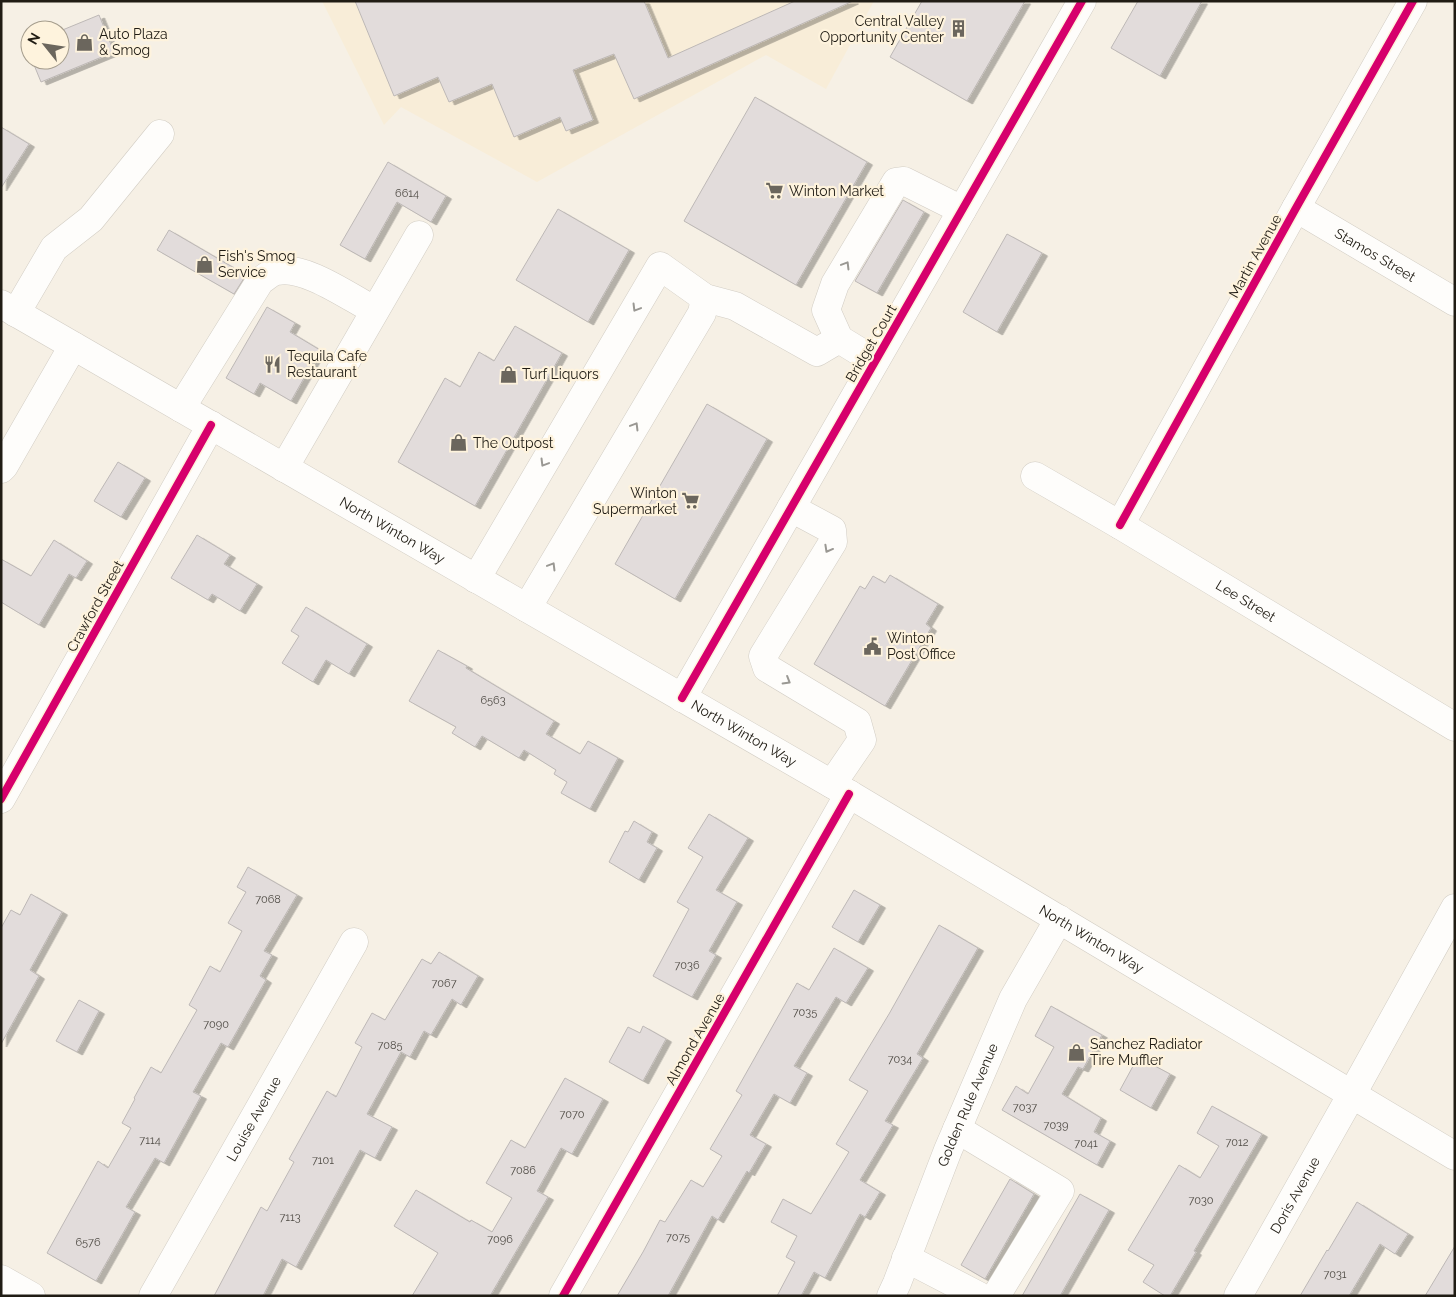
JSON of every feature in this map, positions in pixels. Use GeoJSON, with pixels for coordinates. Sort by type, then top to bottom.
{"type":"FeatureCollection","features":[{"type":"Feature","properties":{"kind":"street","name":"Bridget Court"},"geometry":{"type":"LineString","coordinates":[[682,698],[1082,1]]}},
{"type":"Feature","properties":{"kind":"street","name":"Martin Avenue"},"geometry":{"type":"LineString","coordinates":[[1120,525],[1413,1]]}},
{"type":"Feature","properties":{"kind":"street"},"geometry":{"type":"LineString","coordinates":[[9,309],[54,248],[91,219],[160,134]]}},
{"type":"Feature","properties":{"kind":"street"},"geometry":{"type":"LineString","coordinates":[[875,361],[839,339],[826,310],[835,284],[896,182],[904,181],[962,210]]}},
{"type":"Feature","properties":{"kind":"street","name":"Stamos Street"},"geometry":{"type":"LineString","coordinates":[[1296,208],[1455,302]]}},
{"type":"Feature","properties":{"kind":"street"},"geometry":{"type":"LineString","coordinates":[[284,468],[419,235]]}},
{"type":"Feature","properties":{"kind":"street"},"geometry":{"type":"LineString","coordinates":[[476,579],[660,266],[704,306],[735,306],[817,352],[839,339]]}},
{"type":"Feature","properties":{"kind":"street"},"geometry":{"type":"LineString","coordinates":[[181,408],[260,281],[275,270],[296,270],[325,282],[374,310]]}},
{"type":"Feature","properties":{"kind":"street"},"geometry":{"type":"LineString","coordinates":[[527,608],[704,306]]}},
{"type":"Feature","properties":{"kind":"street","name":"North Winton Way"},"geometry":{"type":"LineString","coordinates":[[9,309],[840,789],[1455,1156]]}},
{"type":"Feature","properties":{"kind":"street"},"geometry":{"type":"LineString","coordinates":[[1,469],[73,346]]}},
{"type":"Feature","properties":{"kind":"street","name":"Crawford Street"},"geometry":{"type":"LineString","coordinates":[[1,799],[211,425]]}},
{"type":"Feature","properties":{"kind":"street","name":"Lee Street"},"geometry":{"type":"LineString","coordinates":[[1035,476],[1120,525],[1455,728]]}},
{"type":"Feature","properties":{"kind":"street","name":"Almond Avenue"},"geometry":{"type":"LineString","coordinates":[[563,1296],[840,789],[862,740],[857,722],[767,668],[763,656],[833,542],[832,530],[791,508]]}},
{"type":"Feature","properties":{"kind":"street","name":"Doris Avenue"},"geometry":{"type":"LineString","coordinates":[[1238,1296],[1455,908]]}},
{"type":"Feature","properties":{"kind":"street","name":"Golden Rule Avenue"},"geometry":{"type":"LineString","coordinates":[[891,1296],[957,1129],[1013,999],[1059,919]]}},
{"type":"Feature","properties":{"kind":"street","name":"Louise Avenue"},"geometry":{"type":"LineString","coordinates":[[153,1296],[354,942]]}},
{"type":"Feature","properties":{"kind":"street"},"geometry":{"type":"LineString","coordinates":[[957,1129],[1060,1191],[996,1296]]}},
{"type":"Feature","properties":{"kind":"street"},"geometry":{"type":"LineString","coordinates":[[906,1258],[979,1296]]}},
{"type":"Feature","properties":{"kind":"street"},"geometry":{"type":"LineString","coordinates":[[1,1279],[31,1296]]}},
{"type":"Feature","properties":{"kind":"shaded area"},"geometry":{"type":"Polygon","coordinates":[[[322,1],[874,1],[826,89],[766,55],[537,182],[401,107],[384,125],[322,1]]]}},
{"type":"Feature","properties":{"kind":"building"},"geometry":{"type":"Polygon","coordinates":[[[355,1],[644,1],[668,58],[795,1],[853,1],[634,99],[614,54],[573,70],[593,120],[566,131],[560,117],[514,137],[492,84],[449,102],[438,77],[394,96],[355,1]]]}},
{"type":"Feature","properties":{"kind":"building","name":"Central Valley Opportunity Center"},"geometry":{"type":"Polygon","coordinates":[[[922,1],[1025,1],[967,101],[890,57],[922,1]]]}},
{"type":"Feature","properties":{"kind":"building"},"geometry":{"type":"Polygon","coordinates":[[[1138,1],[1202,1],[1160,76],[1111,48],[1138,1]]]}},
{"type":"Feature","properties":{"kind":"building","name":"Auto Plaza & Smog"},"geometry":{"type":"Polygon","coordinates":[[[99,15],[114,52],[41,82],[36,70],[70,70],[70,27],[99,15]]]}},
{"type":"Feature","properties":{"kind":"building","name":"Winton Market"},"geometry":{"type":"Polygon","coordinates":[[[755,97],[867,162],[796,285],[684,221],[755,97]]]}},
{"type":"Feature","properties":{"kind":"building"},"geometry":{"type":"Polygon","coordinates":[[[1,127],[29,144],[1,188],[1,127]]]}},
{"type":"Feature","properties":{"kind":"building"},"geometry":{"type":"Polygon","coordinates":[[[388,162],[446,196],[431,222],[397,202],[365,259],[340,245],[388,162]]]}},
{"type":"Feature","properties":{"kind":"building"},"geometry":{"type":"Polygon","coordinates":[[[903,200],[924,212],[877,293],[855,281],[903,200]]]}},
{"type":"Feature","properties":{"kind":"building"},"geometry":{"type":"Polygon","coordinates":[[[558,209],[629,250],[588,322],[516,280],[558,209]]]}},
{"type":"Feature","properties":{"kind":"building","name":"Fish's Smog Service"},"geometry":{"type":"Polygon","coordinates":[[[169,230],[246,275],[234,294],[157,250],[169,230]]]}},
{"type":"Feature","properties":{"kind":"building"},"geometry":{"type":"Polygon","coordinates":[[[1007,234],[1042,253],[997,332],[963,312],[1007,234]]]}},
{"type":"Feature","properties":{"kind":"building","name":"Tequila Cafe Restaurant"},"geometry":{"type":"Polygon","coordinates":[[[267,307],[295,323],[290,332],[320,350],[291,401],[260,383],[254,394],[226,378],[267,307]]]}},
{"type":"Feature","properties":{"kind":"building","name":"The Outpost"},"geometry":{"type":"Polygon","coordinates":[[[515,326],[562,353],[475,506],[398,462],[445,378],[460,387],[479,352],[494,361],[515,326]]]}},
{"type":"Feature","properties":{"kind":"building","name":"Winton Supermarket"},"geometry":{"type":"Polygon","coordinates":[[[707,404],[767,439],[675,599],[615,564],[707,404]]]}},
{"type":"Feature","properties":{"kind":"building"},"geometry":{"type":"Polygon","coordinates":[[[118,462],[145,478],[121,517],[94,501],[118,462]]]}},
{"type":"Feature","properties":{"kind":"building"},"geometry":{"type":"Polygon","coordinates":[[[197,535],[230,555],[224,564],[257,584],[240,611],[212,594],[208,600],[171,578],[197,535]]]}},
{"type":"Feature","properties":{"kind":"building"},"geometry":{"type":"Polygon","coordinates":[[[54,540],[87,561],[76,578],[69,574],[39,625],[1,602],[1,559],[31,576],[54,540]]]}},
{"type":"Feature","properties":{"kind":"building","name":"Winton Post Office"},"geometry":{"type":"Polygon","coordinates":[[[890,575],[938,604],[926,624],[931,628],[885,706],[814,664],[860,586],[865,589],[873,576],[885,583],[890,575]]]}},
{"type":"Feature","properties":{"kind":"building"},"geometry":{"type":"Polygon","coordinates":[[[306,607],[367,644],[349,674],[326,660],[313,682],[282,663],[299,636],[291,631],[306,607]]]}},
{"type":"Feature","properties":{"kind":"building"},"geometry":{"type":"Polygon","coordinates":[[[438,650],[554,721],[546,734],[580,754],[588,741],[618,758],[590,809],[561,793],[567,782],[554,774],[556,770],[524,750],[519,758],[482,736],[475,747],[452,733],[456,727],[409,701],[438,650]]]}},
{"type":"Feature","properties":{"kind":"building"},"geometry":{"type":"Polygon","coordinates":[[[709,814],[748,838],[716,890],[737,902],[709,951],[716,955],[692,997],[653,976],[689,909],[677,902],[703,857],[688,848],[709,814]]]}},
{"type":"Feature","properties":{"kind":"building"},"geometry":{"type":"Polygon","coordinates":[[[634,821],[652,832],[647,842],[657,848],[639,880],[609,862],[625,831],[628,832],[634,821]]]}},
{"type":"Feature","properties":{"kind":"building"},"geometry":{"type":"Polygon","coordinates":[[[248,867],[297,895],[264,951],[272,955],[260,976],[266,980],[228,1047],[221,1043],[193,1092],[201,1096],[164,1163],[155,1158],[126,1207],[135,1212],[96,1281],[47,1253],[98,1161],[108,1168],[131,1128],[122,1123],[134,1098],[151,1067],[161,1073],[197,1010],[189,1005],[210,966],[220,972],[242,931],[228,923],[246,892],[237,887],[248,867]]]}},
{"type":"Feature","properties":{"kind":"building"},"geometry":{"type":"Polygon","coordinates":[[[854,890],[880,905],[858,942],[832,927],[854,890]]]}},
{"type":"Feature","properties":{"kind":"building"},"geometry":{"type":"Polygon","coordinates":[[[31,894],[62,912],[30,970],[39,976],[1,1044],[1,928],[11,910],[20,915],[31,894]]]}},
{"type":"Feature","properties":{"kind":"building"},"geometry":{"type":"Polygon","coordinates":[[[939,925],[978,948],[917,1054],[923,1058],[885,1121],[893,1125],[860,1180],[880,1192],[865,1217],[860,1214],[825,1278],[814,1272],[801,1296],[777,1296],[795,1262],[786,1257],[797,1236],[771,1222],[783,1199],[811,1214],[849,1152],[836,1144],[868,1091],[849,1080],[939,925]]]}},
{"type":"Feature","properties":{"kind":"building"},"geometry":{"type":"Polygon","coordinates":[[[834,948],[868,968],[846,1003],[836,997],[794,1066],[807,1073],[790,1103],[774,1094],[750,1135],[766,1144],[749,1173],[747,1171],[718,1220],[712,1216],[668,1296],[617,1296],[660,1220],[665,1222],[691,1180],[703,1187],[722,1156],[710,1149],[742,1095],[736,1091],[797,983],[809,990],[834,948]]]}},
{"type":"Feature","properties":{"kind":"building"},"geometry":{"type":"Polygon","coordinates":[[[439,952],[478,976],[461,1005],[452,999],[431,1035],[424,1031],[410,1057],[401,1052],[367,1114],[392,1127],[375,1158],[360,1150],[296,1267],[282,1259],[263,1296],[214,1296],[261,1207],[267,1211],[294,1162],[289,1159],[327,1091],[336,1097],[362,1047],[355,1043],[372,1013],[385,1020],[422,959],[431,964],[439,952]]]}},
{"type":"Feature","properties":{"kind":"building"},"geometry":{"type":"Polygon","coordinates":[[[79,1000],[99,1011],[77,1052],[56,1041],[79,1000]]]}},
{"type":"Feature","properties":{"kind":"building"},"geometry":{"type":"Polygon","coordinates":[[[1051,1006],[1102,1035],[1083,1069],[1078,1067],[1062,1094],[1101,1118],[1094,1132],[1110,1141],[1097,1165],[1002,1110],[1016,1086],[1028,1094],[1054,1047],[1035,1036],[1051,1006]]]}},
{"type":"Feature","properties":{"kind":"building"},"geometry":{"type":"Polygon","coordinates":[[[643,1026],[666,1039],[643,1081],[609,1062],[628,1027],[640,1033],[643,1026]]]}},
{"type":"Feature","properties":{"kind":"building"},"geometry":{"type":"Polygon","coordinates":[[[1138,1057],[1170,1074],[1151,1108],[1120,1090],[1138,1057]]]}},
{"type":"Feature","properties":{"kind":"building"},"geometry":{"type":"Polygon","coordinates":[[[565,1078],[603,1099],[572,1154],[561,1148],[537,1191],[548,1197],[490,1296],[412,1296],[438,1253],[394,1226],[416,1190],[470,1222],[471,1220],[492,1232],[512,1198],[486,1183],[511,1140],[525,1148],[565,1078]]]}},
{"type":"Feature","properties":{"kind":"building"},"geometry":{"type":"Polygon","coordinates":[[[1212,1106],[1262,1134],[1170,1296],[1165,1296],[1143,1282],[1154,1265],[1128,1250],[1179,1165],[1200,1178],[1219,1146],[1197,1133],[1212,1106]]]}},
{"type":"Feature","properties":{"kind":"building"},"geometry":{"type":"Polygon","coordinates":[[[1010,1179],[1034,1194],[985,1279],[961,1265],[1010,1179]]]}},
{"type":"Feature","properties":{"kind":"building"},"geometry":{"type":"Polygon","coordinates":[[[1080,1194],[1109,1210],[1060,1296],[1022,1296],[1080,1194]]]}},
{"type":"Feature","properties":{"kind":"building"},"geometry":{"type":"Polygon","coordinates":[[[1357,1202],[1408,1234],[1395,1254],[1380,1244],[1349,1296],[1300,1296],[1327,1250],[1357,1202]]]}},
{"type":"Feature","properties":{"kind":"building"},"geometry":{"type":"Polygon","coordinates":[[[1455,1246],[1455,1296],[1425,1296],[1455,1246]]]}},
{"type":"Feature","properties":{"kind":"cycle path"},"geometry":{"type":"LineString","coordinates":[[682,698],[1082,1]]}},
{"type":"Feature","properties":{"kind":"cycle path"},"geometry":{"type":"LineString","coordinates":[[1120,525],[1413,1]]}},
{"type":"Feature","properties":{"kind":"cycle path"},"geometry":{"type":"LineString","coordinates":[[1,799],[211,425]]}},
{"type":"Feature","properties":{"kind":"cycle path"},"geometry":{"type":"LineString","coordinates":[[563,1296],[849,794]]}},
{"type":"Feature","properties":{"kind":"place","name":"Central Valley Opportunity Center"},"geometry":{"type":"Point","coordinates":[958,29]}},
{"type":"Feature","properties":{"kind":"place","name":"Auto Plaza & Smog"},"geometry":{"type":"Point","coordinates":[85,42]}},
{"type":"Feature","properties":{"kind":"place","name":"Winton Market"},"geometry":{"type":"Point","coordinates":[775,191]}},
{"type":"Feature","properties":{"kind":"place","name":"Fish's Smog Service"},"geometry":{"type":"Point","coordinates":[204,264]}},
{"type":"Feature","properties":{"kind":"place","name":"Tequila Cafe Restaurant"},"geometry":{"type":"Point","coordinates":[273,364]}},
{"type":"Feature","properties":{"kind":"place","name":"Turf Liquors"},"geometry":{"type":"Point","coordinates":[508,374]}},
{"type":"Feature","properties":{"kind":"place","name":"The Outpost"},"geometry":{"type":"Point","coordinates":[459,443]}},
{"type":"Feature","properties":{"kind":"place","name":"Winton Supermarket"},"geometry":{"type":"Point","coordinates":[691,501]}},
{"type":"Feature","properties":{"kind":"place","name":"Winton Post Office"},"geometry":{"type":"Point","coordinates":[873,646]}},
{"type":"Feature","properties":{"kind":"place","name":"Sanchez Radiator Tire Muffler"},"geometry":{"type":"Point","coordinates":[1076,1052]}}]}
